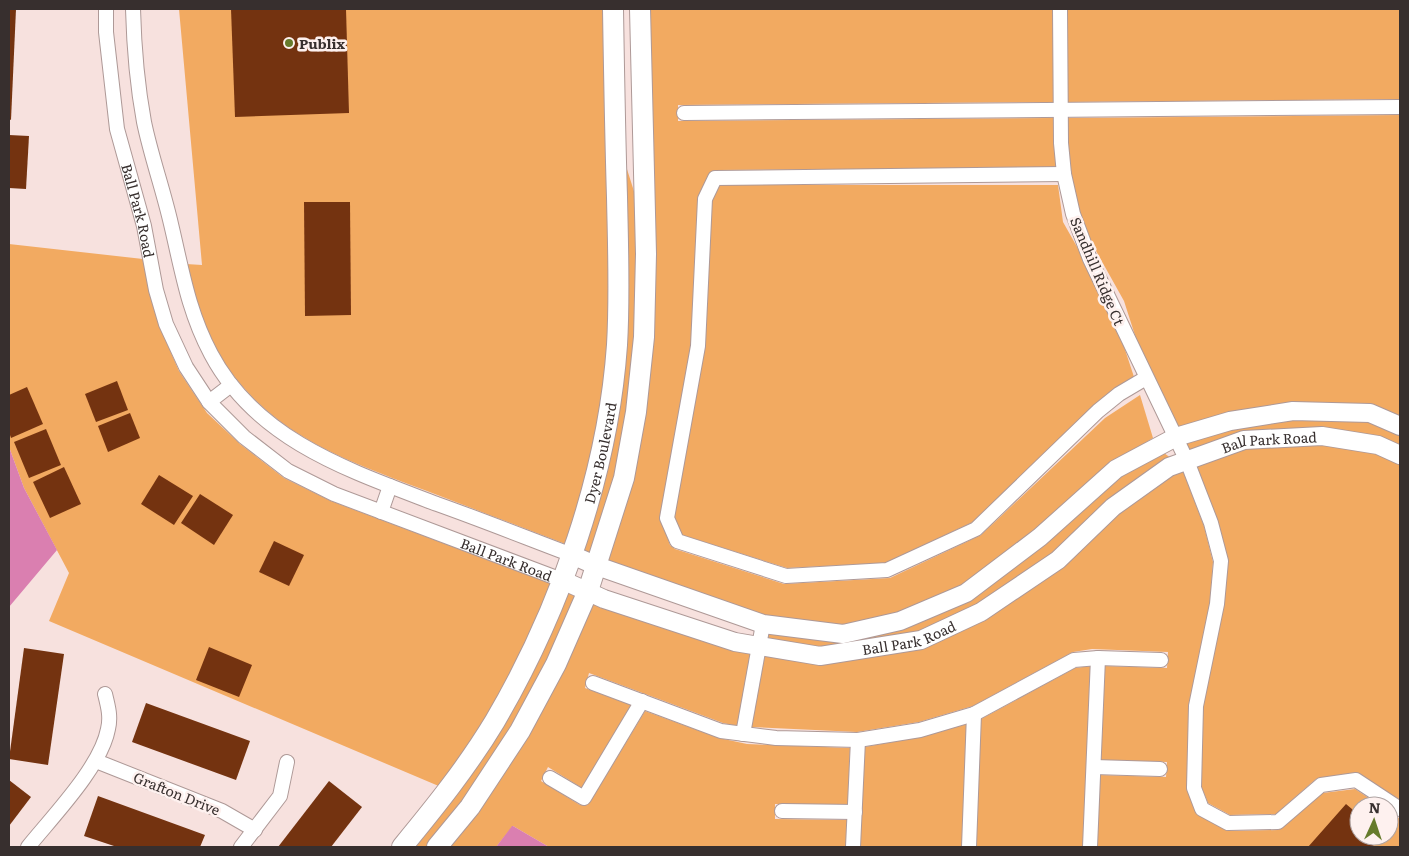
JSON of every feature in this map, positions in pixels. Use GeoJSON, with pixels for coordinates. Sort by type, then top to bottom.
{"type":"FeatureCollection","features":[{"type":"Feature","properties":{"kind":"main road","name":"Dyer Boulevard"},"geometry":{"type":"LineString","coordinates":[[402,847],[450,787],[494,721],[530,654],[572,555],[592,489],[608,412],[617,345],[618,251],[612,9]]}},
{"type":"Feature","properties":{"kind":"main road"},"geometry":{"type":"LineString","coordinates":[[629,9],[633,166],[645,202]]}},
{"type":"Feature","properties":{"kind":"main road","name":"Dyer Boulevard"},"geometry":{"type":"LineString","coordinates":[[437,847],[470,807],[520,731],[556,664],[588,591],[624,478],[636,412],[644,337],[645,202],[640,9]]}},
{"type":"Feature","properties":{"kind":"street","name":"Ball Park Road"},"geometry":{"type":"LineString","coordinates":[[106,9],[107,41],[117,128],[144,226],[156,290],[166,324],[186,367],[209,402],[244,438],[288,471],[334,494],[562,580],[604,599],[735,642],[820,656],[921,640],[981,612],[1058,560],[1113,507],[1169,467],[1244,440],[1322,436],[1378,445],[1400,454]]}},
{"type":"Feature","properties":{"kind":"street","name":"Ball Park Road"},"geometry":{"type":"LineString","coordinates":[[133,9],[136,75],[144,123],[171,223],[183,284],[193,316],[208,347],[231,385],[263,418],[301,447],[342,468],[597,566],[763,624],[842,634],[900,621],[966,594],[1040,537],[1116,469],[1176,436],[1230,421],[1293,410],[1370,414],[1400,426]]}},
{"type":"Feature","properties":{"kind":"street","name":"Sandhill Ridge Ct"},"geometry":{"type":"LineString","coordinates":[[1060,9],[1064,174],[1073,214],[1090,259],[1187,461],[1211,523],[1220,561],[1217,604],[1196,706],[1194,788],[1202,809],[1228,823],[1278,822],[1320,785],[1356,780],[1400,809]]}},
{"type":"Feature","properties":{"kind":"street"},"geometry":{"type":"LineString","coordinates":[[684,112],[1400,107]]}},
{"type":"Feature","properties":{"kind":"street"},"geometry":{"type":"LineString","coordinates":[[1064,174],[716,178],[705,199],[698,346],[667,518],[677,541],[786,576],[887,570],[976,529],[1098,411],[1119,394],[1146,378]]}},
{"type":"Feature","properties":{"kind":"street"},"geometry":{"type":"LineString","coordinates":[[209,402],[231,385]]}},
{"type":"Feature","properties":{"kind":"street"},"geometry":{"type":"LineString","coordinates":[[381,512],[390,486]]}},
{"type":"Feature","properties":{"kind":"street"},"geometry":{"type":"LineString","coordinates":[[742,734],[763,624]]}},
{"type":"Feature","properties":{"kind":"street"},"geometry":{"type":"LineString","coordinates":[[1090,847],[1098,658]]}},
{"type":"Feature","properties":{"kind":"street"},"geometry":{"type":"LineString","coordinates":[[594,683],[721,731],[742,734],[858,740],[920,730],[974,714],[1074,660],[1098,658],[1161,660]]}},
{"type":"Feature","properties":{"kind":"street"},"geometry":{"type":"LineString","coordinates":[[28,847],[96,761],[108,728],[109,710],[105,694]]}},
{"type":"Feature","properties":{"kind":"street"},"geometry":{"type":"LineString","coordinates":[[550,778],[584,798],[642,701]]}},
{"type":"Feature","properties":{"kind":"street"},"geometry":{"type":"LineString","coordinates":[[969,847],[974,714]]}},
{"type":"Feature","properties":{"kind":"street"},"geometry":{"type":"LineString","coordinates":[[853,847],[858,740]]}},
{"type":"Feature","properties":{"kind":"street","name":"Grafton Drive"},"geometry":{"type":"LineString","coordinates":[[96,761],[222,811],[255,830]]}},
{"type":"Feature","properties":{"kind":"street"},"geometry":{"type":"LineString","coordinates":[[241,847],[280,796],[287,762]]}},
{"type":"Feature","properties":{"kind":"street"},"geometry":{"type":"LineString","coordinates":[[1094,767],[1160,769]]}},
{"type":"Feature","properties":{"kind":"street"},"geometry":{"type":"LineString","coordinates":[[782,812],[855,812]]}},
{"type":"Feature","properties":{"kind":"shaded area"},"geometry":{"type":"Polygon","coordinates":[[[179,9],[606,9],[610,345],[601,410],[586,487],[568,545],[374,471],[324,448],[278,420],[257,401],[227,367],[205,325],[186,264],[202,265],[179,9]]]}},
{"type":"Feature","properties":{"kind":"shaded area"},"geometry":{"type":"Polygon","coordinates":[[[647,9],[1053,9],[1054,102],[678,105],[678,121],[1054,118],[1057,169],[716,170],[709,174],[698,199],[691,345],[660,516],[670,545],[675,549],[784,584],[890,578],[981,535],[1105,418],[1140,395],[1153,438],[1112,463],[1036,531],[963,586],[899,613],[842,626],[765,616],[606,561],[631,481],[647,9]]]}},
{"type":"Feature","properties":{"kind":"shaded area"},"geometry":{"type":"Polygon","coordinates":[[[1067,9],[1400,9],[1400,99],[1068,102],[1067,9]]]}},
{"type":"Feature","properties":{"kind":"shaded area"},"geometry":{"type":"Polygon","coordinates":[[[1400,115],[1400,418],[1299,402],[1287,403],[1166,432],[1124,301],[1076,215],[1068,142],[1068,118],[1400,115]]]}},
{"type":"Feature","properties":{"kind":"shaded area"},"geometry":{"type":"Polygon","coordinates":[[[626,166],[638,204],[637,337],[618,476],[593,556],[581,550],[599,491],[626,166]]]}},
{"type":"Feature","properties":{"kind":"shaded area"},"geometry":{"type":"Polygon","coordinates":[[[720,185],[1058,185],[1063,222],[1111,307],[1135,380],[1097,405],[973,522],[886,563],[787,568],[682,535],[674,517],[705,347],[712,201],[720,185]]]}},
{"type":"Feature","properties":{"kind":"shaded area"},"geometry":{"type":"Polygon","coordinates":[[[9,244],[143,259],[160,327],[179,371],[207,413],[240,444],[284,478],[331,501],[552,584],[524,650],[489,717],[441,787],[49,621],[69,573],[24,488],[9,447],[9,244]]]}},
{"type":"Feature","properties":{"kind":"shaded area"},"geometry":{"type":"Polygon","coordinates":[[[1293,418],[1369,421],[1400,434],[1400,446],[1380,438],[1188,452],[1179,445],[1232,429],[1293,418]]]}},
{"type":"Feature","properties":{"kind":"shaded area"},"geometry":{"type":"Polygon","coordinates":[[[1321,444],[1376,453],[1400,463],[1400,800],[1399,796],[1393,796],[1356,773],[1316,779],[1276,814],[1230,815],[1208,803],[1201,786],[1203,707],[1223,606],[1227,562],[1217,520],[1196,466],[1245,448],[1321,444]]]}},
{"type":"Feature","properties":{"kind":"shaded area"},"geometry":{"type":"Polygon","coordinates":[[[9,447],[24,488],[57,550],[9,607],[9,447]]]}},
{"type":"Feature","properties":{"kind":"shaded area"},"geometry":{"type":"Polygon","coordinates":[[[1161,451],[1171,458],[1054,554],[978,605],[919,632],[820,648],[768,639],[769,633],[837,641],[837,643],[903,628],[1120,475],[1161,451]]]}},
{"type":"Feature","properties":{"kind":"shaded area"},"geometry":{"type":"Polygon","coordinates":[[[1183,471],[1204,526],[1213,562],[1210,603],[1189,706],[1187,787],[1196,812],[1228,831],[1278,830],[1323,793],[1355,789],[1366,796],[1349,796],[1349,846],[1399,846],[1399,818],[1400,847],[1097,847],[1100,775],[1166,777],[1167,762],[1101,760],[1105,666],[1167,668],[1168,652],[1092,649],[1073,652],[973,706],[919,722],[857,732],[751,727],[765,655],[924,647],[1172,475],[1183,471]]]}},
{"type":"Feature","properties":{"kind":"shaded area"},"geometry":{"type":"Polygon","coordinates":[[[565,590],[578,596],[514,727],[464,802],[428,847],[411,847],[565,590]]]}},
{"type":"Feature","properties":{"kind":"shaded area"},"geometry":{"type":"Polygon","coordinates":[[[592,602],[751,653],[737,726],[723,723],[589,673],[585,688],[631,705],[582,788],[548,767],[541,781],[580,805],[590,802],[645,711],[719,738],[747,744],[850,748],[848,804],[775,804],[775,819],[847,820],[846,847],[549,847],[513,826],[496,847],[447,847],[592,602]]]}},
{"type":"Feature","properties":{"kind":"shaded area"},"geometry":{"type":"Polygon","coordinates":[[[1091,666],[1083,847],[976,847],[981,719],[1075,668],[1091,666]]]}},
{"type":"Feature","properties":{"kind":"shaded area"},"geometry":{"type":"Polygon","coordinates":[[[967,724],[962,847],[860,847],[864,747],[921,737],[967,724]]]}},
{"type":"Feature","properties":{"kind":"shaded area"},"geometry":{"type":"Polygon","coordinates":[[[513,826],[549,847],[496,847],[513,826]]]}},
{"type":"Feature","properties":{"kind":"building"},"geometry":{"type":"Polygon","coordinates":[[[9,9],[16,9],[11,120],[9,119],[9,9]]]}},
{"type":"Feature","properties":{"kind":"building"},"geometry":{"type":"Polygon","coordinates":[[[231,9],[346,9],[349,113],[235,117],[231,9]]]}},
{"type":"Feature","properties":{"kind":"building"},"geometry":{"type":"Polygon","coordinates":[[[9,135],[29,136],[26,189],[9,188],[9,135]]]}},
{"type":"Feature","properties":{"kind":"building"},"geometry":{"type":"Polygon","coordinates":[[[304,202],[350,202],[351,315],[305,316],[304,202]]]}},
{"type":"Feature","properties":{"kind":"building"},"geometry":{"type":"Polygon","coordinates":[[[117,381],[128,410],[96,422],[85,394],[117,381]]]}},
{"type":"Feature","properties":{"kind":"building"},"geometry":{"type":"Polygon","coordinates":[[[27,387],[43,424],[11,438],[9,432],[9,395],[27,387]]]}},
{"type":"Feature","properties":{"kind":"building"},"geometry":{"type":"Polygon","coordinates":[[[130,413],[140,438],[108,452],[98,426],[130,413]]]}},
{"type":"Feature","properties":{"kind":"building"},"geometry":{"type":"Polygon","coordinates":[[[46,429],[61,465],[29,478],[14,442],[46,429]]]}},
{"type":"Feature","properties":{"kind":"building"},"geometry":{"type":"Polygon","coordinates":[[[64,467],[81,504],[50,518],[33,482],[64,467]]]}},
{"type":"Feature","properties":{"kind":"building"},"geometry":{"type":"Polygon","coordinates":[[[159,475],[193,496],[174,525],[141,504],[159,475]]]}},
{"type":"Feature","properties":{"kind":"building"},"geometry":{"type":"Polygon","coordinates":[[[200,494],[233,515],[214,545],[181,523],[200,494]]]}},
{"type":"Feature","properties":{"kind":"building"},"geometry":{"type":"Polygon","coordinates":[[[274,541],[304,555],[289,586],[259,572],[274,541]]]}},
{"type":"Feature","properties":{"kind":"building"},"geometry":{"type":"Polygon","coordinates":[[[209,647],[252,665],[239,697],[196,680],[209,647]]]}},
{"type":"Feature","properties":{"kind":"building"},"geometry":{"type":"Polygon","coordinates":[[[24,648],[64,654],[48,765],[9,759],[24,648]]]}},
{"type":"Feature","properties":{"kind":"building"},"geometry":{"type":"Polygon","coordinates":[[[146,703],[250,741],[236,780],[132,742],[146,703]]]}},
{"type":"Feature","properties":{"kind":"building"},"geometry":{"type":"Polygon","coordinates":[[[9,780],[31,797],[9,826],[9,780]]]}},
{"type":"Feature","properties":{"kind":"building"},"geometry":{"type":"Polygon","coordinates":[[[329,781],[362,807],[331,847],[278,847],[329,781]]]}},
{"type":"Feature","properties":{"kind":"building"},"geometry":{"type":"Polygon","coordinates":[[[98,796],[205,835],[200,847],[117,847],[84,836],[98,796]]]}},
{"type":"Feature","properties":{"kind":"building"},"geometry":{"type":"Polygon","coordinates":[[[1346,804],[1349,807],[1349,846],[1373,846],[1372,847],[1308,847],[1346,804]]]}},
{"type":"Feature","properties":{"kind":"place","name":"Publix"},"geometry":{"type":"Point","coordinates":[289,43]}}]}
